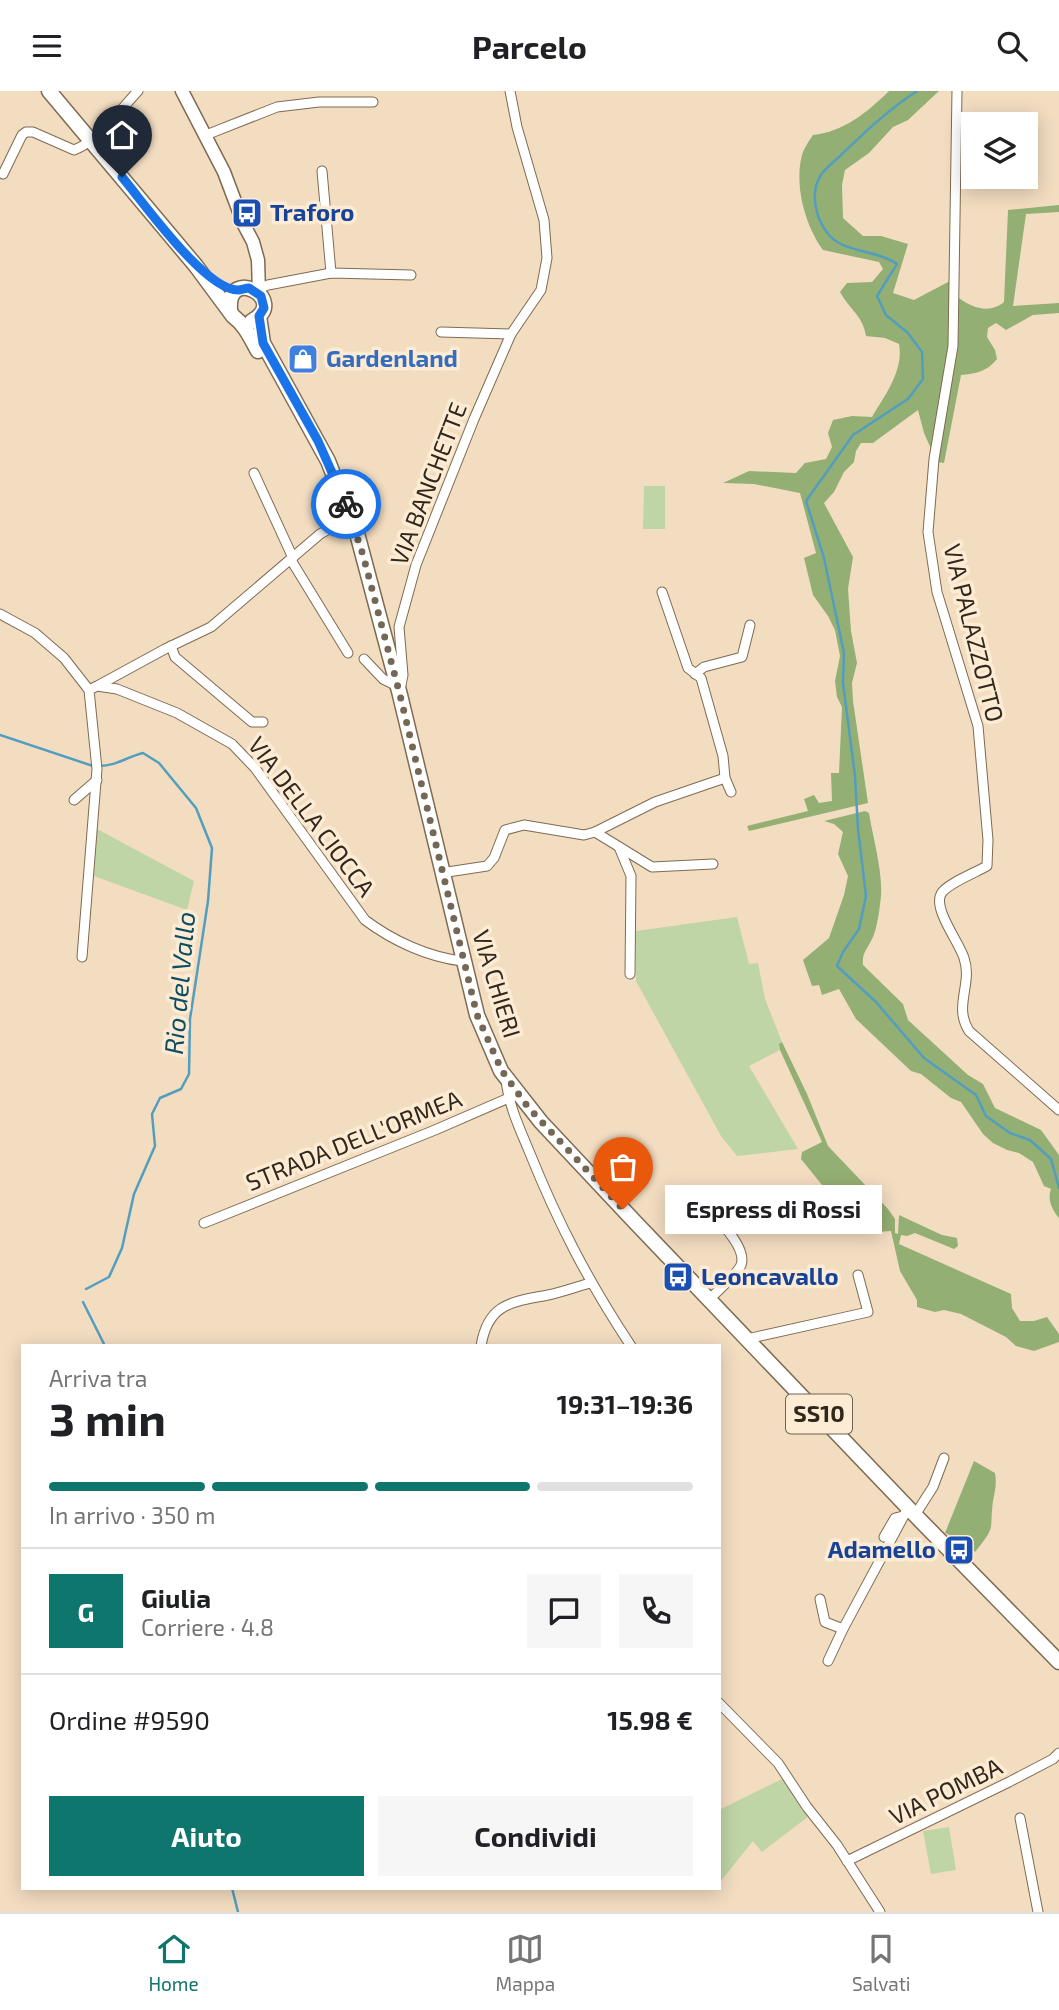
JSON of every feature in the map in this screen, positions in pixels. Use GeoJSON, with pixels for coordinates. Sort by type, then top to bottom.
{"type":"FeatureCollection","features":[{"type":"Feature","properties":{"kind":"main road"},"geometry":{"type":"LineString","coordinates":[[49,91],[196,266],[233,316],[250,322],[259,316],[264,308],[258,255],[224,172],[182,91]]}},
{"type":"Feature","properties":{"kind":"main road"},"geometry":{"type":"LineString","coordinates":[[230,309],[231,296],[248,277],[252,259],[244,225]]}},
{"type":"Feature","properties":{"kind":"main road"},"geometry":{"type":"LineString","coordinates":[[196,266],[219,283],[240,289],[249,288],[261,297]]}},
{"type":"Feature","properties":{"kind":"main road","name":"VIA CHIERI"},"geometry":{"type":"LineString","coordinates":[[259,316],[263,343],[328,461],[351,517],[398,690],[477,1015],[513,1097],[710,1299],[909,1513],[946,1544],[1059,1662]]}},
{"type":"Feature","properties":{"kind":"main road","name":"VIA CHIERI"},"geometry":{"type":"LineString","coordinates":[[241,321],[275,378],[298,406]]}},
{"type":"Feature","properties":{"kind":"main road","name":"VIA CHIERI"},"geometry":{"type":"LineString","coordinates":[[931,1532],[941,1547],[1059,1672]]}},
{"type":"Feature","properties":{"kind":"street"},"geometry":{"type":"LineString","coordinates":[[3,174],[26,132],[33,132],[74,150],[92,140],[138,91]]}},
{"type":"Feature","properties":{"kind":"street","name":"VIA BANCHETTE"},"geometry":{"type":"LineString","coordinates":[[398,690],[403,675],[399,627],[416,565],[511,334],[541,290],[547,258],[544,220],[517,127],[510,91]]}},
{"type":"Feature","properties":{"kind":"street","name":"VIA PALAZZOTTO"},"geometry":{"type":"LineString","coordinates":[[957,91],[953,346],[936,447],[928,532],[937,591],[978,726],[988,840],[987,866],[943,890],[939,898],[941,912],[965,959],[967,972],[962,1020],[969,1031],[1059,1110]]}},
{"type":"Feature","properties":{"kind":"street"},"geometry":{"type":"LineString","coordinates":[[206,135],[277,107],[319,101],[373,102]]}},
{"type":"Feature","properties":{"kind":"street"},"geometry":{"type":"LineString","coordinates":[[322,171],[331,273]]}},
{"type":"Feature","properties":{"kind":"street"},"geometry":{"type":"LineString","coordinates":[[261,297],[263,287],[331,273],[411,275]]}},
{"type":"Feature","properties":{"kind":"street"},"geometry":{"type":"LineString","coordinates":[[441,332],[511,334]]}},
{"type":"Feature","properties":{"kind":"street"},"geometry":{"type":"LineString","coordinates":[[254,473],[292,559],[348,653]]}},
{"type":"Feature","properties":{"kind":"street"},"geometry":{"type":"LineString","coordinates":[[93,688],[211,627],[320,534],[351,517]]}},
{"type":"Feature","properties":{"kind":"street"},"geometry":{"type":"LineString","coordinates":[[662,591],[688,668],[701,678],[723,756],[725,778],[731,792]]}},
{"type":"Feature","properties":{"kind":"street"},"geometry":{"type":"LineString","coordinates":[[0,614],[35,633],[93,688],[97,780],[82,957]]}},
{"type":"Feature","properties":{"kind":"street"},"geometry":{"type":"LineString","coordinates":[[695,674],[704,667],[741,657],[750,625]]}},
{"type":"Feature","properties":{"kind":"street"},"geometry":{"type":"LineString","coordinates":[[171,646],[175,657],[252,722],[263,722]]}},
{"type":"Feature","properties":{"kind":"street"},"geometry":{"type":"LineString","coordinates":[[364,659],[398,690]]}},
{"type":"Feature","properties":{"kind":"street","name":"VIA DELLA CIOCCA"},"geometry":{"type":"LineString","coordinates":[[93,688],[117,689],[177,713],[232,744],[255,768],[365,920],[381,932],[441,959],[462,961]]}},
{"type":"Feature","properties":{"kind":"street"},"geometry":{"type":"LineString","coordinates":[[442,873],[487,866],[494,858],[505,830],[524,825],[584,835],[655,802],[725,778]]}},
{"type":"Feature","properties":{"kind":"street"},"geometry":{"type":"LineString","coordinates":[[74,800],[97,780]]}},
{"type":"Feature","properties":{"kind":"street"},"geometry":{"type":"LineString","coordinates":[[595,832],[652,867],[713,864]]}},
{"type":"Feature","properties":{"kind":"street"},"geometry":{"type":"LineString","coordinates":[[619,847],[631,876],[630,974]]}},
{"type":"Feature","properties":{"kind":"street"},"geometry":{"type":"LineString","coordinates":[[513,1097],[546,1196],[590,1283],[630,1344]]}},
{"type":"Feature","properties":{"kind":"street","name":"STRADA DELL'ORMEA"},"geometry":{"type":"LineString","coordinates":[[204,1223],[513,1097]]}},
{"type":"Feature","properties":{"kind":"street"},"geometry":{"type":"LineString","coordinates":[[704,1204],[738,1244],[742,1258],[741,1266],[710,1299]]}},
{"type":"Feature","properties":{"kind":"street"},"geometry":{"type":"LineString","coordinates":[[747,1339],[868,1312],[858,1275]]}},
{"type":"Feature","properties":{"kind":"street"},"geometry":{"type":"LineString","coordinates":[[481,1344],[485,1327],[501,1307],[514,1301],[590,1283]]}},
{"type":"Feature","properties":{"kind":"street"},"geometry":{"type":"LineString","coordinates":[[828,1661],[843,1629],[909,1513],[933,1487],[944,1458]]}},
{"type":"Feature","properties":{"kind":"street"},"geometry":{"type":"LineString","coordinates":[[884,1537],[895,1518],[909,1513]]}},
{"type":"Feature","properties":{"kind":"street"},"geometry":{"type":"LineString","coordinates":[[820,1599],[825,1622],[843,1629]]}},
{"type":"Feature","properties":{"kind":"street"},"geometry":{"type":"LineString","coordinates":[[721,1705],[778,1763],[880,1912]]}},
{"type":"Feature","properties":{"kind":"street","name":"VIA POMBA"},"geometry":{"type":"LineString","coordinates":[[847,1861],[1009,1783],[1059,1753]]}},
{"type":"Feature","properties":{"kind":"street"},"geometry":{"type":"LineString","coordinates":[[1020,1818],[1038,1912]]}},
{"type":"Feature","properties":{"kind":"green space"},"geometry":{"type":"Polygon","coordinates":[[[889,91],[939,91],[908,120],[893,127],[869,153],[845,170],[842,185],[843,218],[863,236],[881,236],[908,244],[893,293],[914,300],[950,281],[949,346],[931,449],[918,410],[873,443],[861,443],[854,462],[844,472],[834,492],[824,503],[853,557],[848,589],[857,663],[852,683],[853,701],[868,803],[749,831],[747,826],[808,811],[804,799],[814,795],[819,803],[832,801],[831,773],[839,773],[842,707],[837,697],[835,681],[840,656],[835,630],[813,595],[804,558],[816,553],[800,493],[754,484],[723,483],[749,471],[796,473],[805,463],[826,459],[832,447],[828,433],[833,420],[852,416],[872,417],[896,373],[899,344],[885,338],[866,336],[859,318],[840,292],[847,283],[872,282],[883,269],[879,262],[823,250],[806,217],[799,179],[802,155],[813,135],[835,130],[854,120],[889,91]]]}},
{"type":"Feature","properties":{"kind":"green space"},"geometry":{"type":"Polygon","coordinates":[[[1059,205],[1059,212],[1026,214],[1013,306],[1059,303],[1059,313],[1033,315],[1006,330],[996,323],[988,328],[987,337],[997,359],[981,371],[961,375],[944,463],[937,462],[958,346],[959,298],[970,305],[987,309],[1004,302],[1008,210],[1059,205]]]}},
{"type":"Feature","properties":{"kind":"green space"},"geometry":{"type":"Polygon","coordinates":[[[644,486],[665,486],[665,529],[643,529],[644,486]]]}},
{"type":"Feature","properties":{"kind":"green space"},"geometry":{"type":"Polygon","coordinates":[[[865,811],[869,813],[876,846],[881,894],[876,928],[864,955],[863,965],[903,1004],[908,1020],[968,1075],[983,1084],[995,1108],[1041,1130],[1059,1155],[1059,1218],[1051,1204],[1051,1189],[1044,1186],[1033,1162],[1019,1153],[993,1143],[983,1134],[961,1102],[951,1098],[921,1074],[911,1071],[856,1019],[839,989],[822,995],[819,985],[812,986],[803,960],[829,938],[848,876],[838,854],[843,832],[834,824],[824,821],[865,811]]]}},
{"type":"Feature","properties":{"kind":"green space"},"geometry":{"type":"Polygon","coordinates":[[[97,829],[194,881],[187,910],[94,876],[97,829]]]}},
{"type":"Feature","properties":{"kind":"green space"},"geometry":{"type":"Polygon","coordinates":[[[737,917],[749,964],[758,963],[765,999],[782,1042],[779,1044],[780,1050],[749,1066],[798,1149],[737,1156],[721,1136],[636,981],[636,931],[737,917]]]}},
{"type":"Feature","properties":{"kind":"green space"},"geometry":{"type":"Polygon","coordinates":[[[782,1042],[828,1146],[888,1209],[895,1219],[895,1233],[898,1234],[899,1215],[942,1235],[957,1238],[958,1246],[954,1249],[915,1233],[901,1235],[899,1244],[1011,1294],[1012,1308],[1020,1321],[1047,1317],[1059,1334],[1059,1342],[1034,1351],[1016,1346],[1006,1337],[961,1314],[944,1310],[935,1312],[917,1307],[917,1300],[900,1271],[891,1231],[862,1233],[801,1159],[802,1152],[822,1142],[780,1050],[779,1044],[782,1042]]]}},
{"type":"Feature","properties":{"kind":"green space"},"geometry":{"type":"Polygon","coordinates":[[[974,1461],[995,1473],[996,1480],[991,1528],[975,1552],[966,1542],[945,1533],[974,1461]]]}},
{"type":"Feature","properties":{"kind":"green space"},"geometry":{"type":"Polygon","coordinates":[[[782,1779],[809,1816],[762,1852],[753,1841],[721,1881],[721,1809],[782,1779]]]}},
{"type":"Feature","properties":{"kind":"green space"},"geometry":{"type":"Polygon","coordinates":[[[949,1827],[956,1870],[931,1874],[923,1831],[949,1827]]]}},
{"type":"Feature","properties":{"kind":"waterway"},"geometry":{"type":"LineString","coordinates":[[917,91],[877,122],[827,167],[815,190],[821,222],[835,241],[897,264],[877,296],[886,315],[908,333],[922,352],[923,379],[908,399],[853,435],[806,501],[824,558],[844,653],[843,683],[866,896],[859,929],[837,966],[876,1002],[924,1058],[976,1095],[986,1116],[1010,1133],[1030,1140],[1051,1159],[1059,1188]]}},
{"type":"Feature","properties":{"kind":"waterway","name":"Rio del Vallo"},"geometry":{"type":"LineString","coordinates":[[0,735],[93,766]]}},
{"type":"Feature","properties":{"kind":"waterway","name":"Rio del Vallo"},"geometry":{"type":"LineString","coordinates":[[86,1289],[109,1277],[122,1248],[134,1194],[155,1146],[152,1114],[160,1098],[181,1089],[189,1074],[190,1019],[208,901],[212,848],[196,808],[159,763],[143,753],[111,765],[99,766]]}},
{"type":"Feature","properties":{"kind":"waterway","name":"Rio del Vallo"},"geometry":{"type":"LineString","coordinates":[[83,1302],[104,1344]]}},
{"type":"Feature","properties":{"kind":"waterway","name":"Rio del Vallo"},"geometry":{"type":"LineString","coordinates":[[232,1890],[238,1912]]}},
{"type":"Feature","properties":{"kind":"way so far"},"geometry":{"type":"LineString","coordinates":[[346,504],[358,537],[400,695],[462,961],[488,1043],[502,1071],[528,1107],[623,1209]]}},
{"type":"Feature","properties":{"kind":"place","name":"Traforo"},"geometry":{"type":"Point","coordinates":[247,213]}},
{"type":"Feature","properties":{"kind":"place","name":"Gardenland"},"geometry":{"type":"Point","coordinates":[303,359]}},
{"type":"Feature","properties":{"kind":"place","name":"Espress di Rossi"},"geometry":{"type":"Point","coordinates":[623,1209]}},
{"type":"Feature","properties":{"kind":"place","name":"Leoncavallo"},"geometry":{"type":"Point","coordinates":[678,1277]}},
{"type":"Feature","properties":{"kind":"place","name":"Adamello"},"geometry":{"type":"Point","coordinates":[959,1550]}},
{"type":"Feature","properties":{"kind":"route"},"geometry":{"type":"LineString","coordinates":[[122,177],[196,266],[219,283],[238,290],[249,288],[259,293],[264,308],[259,316],[261,336],[267,353],[318,441],[346,504]]}}]}
